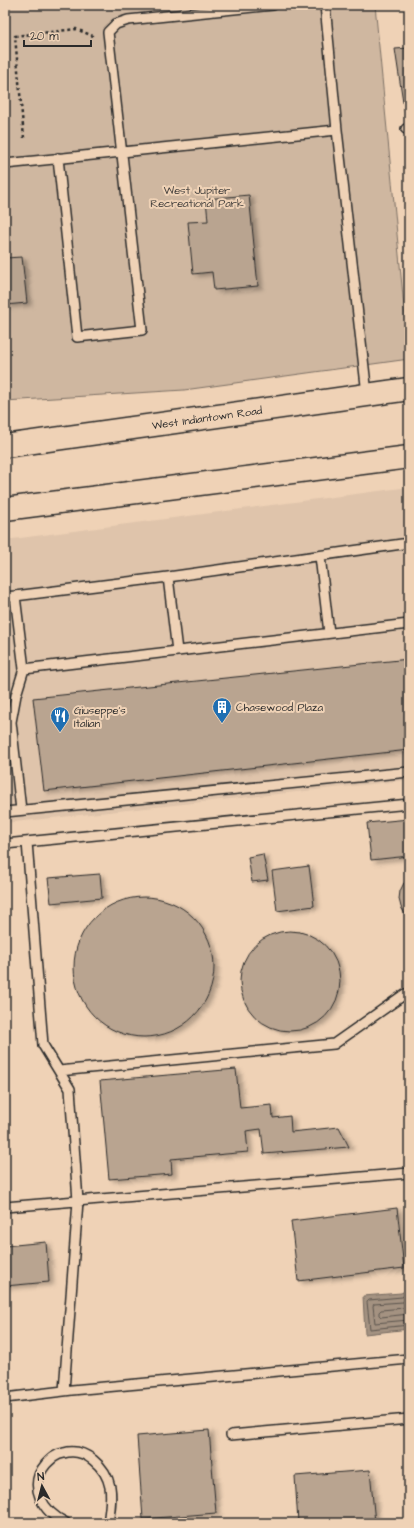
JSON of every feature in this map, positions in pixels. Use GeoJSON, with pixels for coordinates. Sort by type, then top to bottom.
{"type":"FeatureCollection","features":[{"type":"Feature","properties":{"kind":"main road","name":"West Indiantown Road"},"geometry":{"type":"LineString","coordinates":[[5,446],[409,389]]}},
{"type":"Feature","properties":{"kind":"main road"},"geometry":{"type":"LineString","coordinates":[[5,509],[409,457]]}},
{"type":"Feature","properties":{"kind":"lane"},"geometry":{"type":"LineString","coordinates":[[58,158],[77,337],[142,330],[108,32],[116,24],[128,20],[273,5]]}},
{"type":"Feature","properties":{"kind":"lane"},"geometry":{"type":"LineString","coordinates":[[324,5],[367,394]]}},
{"type":"Feature","properties":{"kind":"lane"},"geometry":{"type":"LineString","coordinates":[[5,164],[337,130]]}},
{"type":"Feature","properties":{"kind":"lane"},"geometry":{"type":"LineString","coordinates":[[5,597],[168,577],[409,543]]}},
{"type":"Feature","properties":{"kind":"lane"},"geometry":{"type":"LineString","coordinates":[[320,556],[329,634]]}},
{"type":"Feature","properties":{"kind":"lane"},"geometry":{"type":"LineString","coordinates":[[168,577],[177,651]]}},
{"type":"Feature","properties":{"kind":"lane"},"geometry":{"type":"LineString","coordinates":[[15,596],[24,669],[16,695],[11,722],[21,810]]}},
{"type":"Feature","properties":{"kind":"lane"},"geometry":{"type":"LineString","coordinates":[[24,669],[409,624]]}},
{"type":"Feature","properties":{"kind":"lane"},"geometry":{"type":"LineString","coordinates":[[5,812],[409,772]]}},
{"type":"Feature","properties":{"kind":"lane"},"geometry":{"type":"LineString","coordinates":[[5,844],[409,804]]}},
{"type":"Feature","properties":{"kind":"lane"},"geometry":{"type":"LineString","coordinates":[[27,842],[43,1045],[70,1089],[78,1200],[64,1391]]}},
{"type":"Feature","properties":{"kind":"lane"},"geometry":{"type":"LineString","coordinates":[[59,1071],[334,1044],[405,994],[409,994]]}},
{"type":"Feature","properties":{"kind":"lane"},"geometry":{"type":"LineString","coordinates":[[5,1207],[409,1173]]}},
{"type":"Feature","properties":{"kind":"lane"},"geometry":{"type":"LineString","coordinates":[[5,1398],[64,1391],[409,1359]]}},
{"type":"Feature","properties":{"kind":"lane"},"geometry":{"type":"LineString","coordinates":[[231,1435],[409,1419]]}},
{"type":"Feature","properties":{"kind":"lane"},"geometry":{"type":"LineString","coordinates":[[66,1523],[59,1520],[46,1508],[38,1494],[38,1478],[42,1469],[52,1458],[64,1452],[81,1453],[92,1459],[103,1469],[110,1486],[111,1504],[108,1523]]}},
{"type":"Feature","properties":{"kind":"path"},"geometry":{"type":"LineString","coordinates":[[24,138],[15,36],[76,29],[95,37]]}},
{"type":"Feature","properties":{"kind":"shaded area"},"geometry":{"type":"Polygon","coordinates":[[[409,487],[409,780],[5,823],[5,540],[409,487]]]}},
{"type":"Feature","properties":{"kind":"green space","name":"West Jupiter Recreational Park"},"geometry":{"type":"Polygon","coordinates":[[[5,5],[375,5],[409,359],[184,390],[5,401],[5,5]]]}},
{"type":"Feature","properties":{"kind":"water"},"geometry":{"type":"Polygon","coordinates":[[[409,1289],[409,1329],[365,1334],[363,1296],[401,1293],[409,1289]]]}},
{"type":"Feature","properties":{"kind":"building"},"geometry":{"type":"Polygon","coordinates":[[[409,48],[409,115],[405,115],[395,49],[409,48]]]}},
{"type":"Feature","properties":{"kind":"building"},"geometry":{"type":"Polygon","coordinates":[[[249,195],[258,286],[214,290],[212,272],[193,274],[188,222],[208,221],[206,199],[249,195]]]}},
{"type":"Feature","properties":{"kind":"building"},"geometry":{"type":"Polygon","coordinates":[[[22,257],[27,303],[5,305],[5,258],[22,257]]]}},
{"type":"Feature","properties":{"kind":"building","name":"Chasewood Plaza"},"geometry":{"type":"Polygon","coordinates":[[[409,659],[409,750],[44,791],[33,698],[409,659]]]}},
{"type":"Feature","properties":{"kind":"building"},"geometry":{"type":"Polygon","coordinates":[[[409,819],[409,856],[371,860],[367,823],[409,819]]]}},
{"type":"Feature","properties":{"kind":"building"},"geometry":{"type":"Polygon","coordinates":[[[263,854],[268,880],[252,882],[248,857],[263,854]]]}},
{"type":"Feature","properties":{"kind":"building"},"geometry":{"type":"Polygon","coordinates":[[[309,866],[314,906],[277,911],[272,871],[309,866]]]}},
{"type":"Feature","properties":{"kind":"building"},"geometry":{"type":"Polygon","coordinates":[[[100,874],[102,898],[51,903],[48,878],[100,874]]]}},
{"type":"Feature","properties":{"kind":"building"},"geometry":{"type":"Polygon","coordinates":[[[409,878],[409,917],[405,914],[401,907],[399,899],[400,891],[404,883],[409,878]]]}},
{"type":"Feature","properties":{"kind":"building"},"geometry":{"type":"Polygon","coordinates":[[[151,897],[171,902],[183,908],[194,917],[203,928],[209,940],[213,953],[213,981],[209,994],[203,1006],[194,1017],[183,1026],[171,1032],[158,1036],[137,1037],[117,1032],[105,1026],[94,1017],[85,1006],[75,981],[74,960],[79,940],[85,928],[94,917],[105,908],[130,898],[151,897]]]}},
{"type":"Feature","properties":{"kind":"building"},"geometry":{"type":"Polygon","coordinates":[[[290,931],[309,934],[326,945],[337,962],[340,981],[337,1000],[326,1017],[309,1028],[290,1031],[271,1028],[254,1017],[243,1000],[240,981],[243,962],[254,945],[271,934],[290,931]]]}},
{"type":"Feature","properties":{"kind":"building"},"geometry":{"type":"Polygon","coordinates":[[[236,1069],[240,1108],[272,1105],[273,1118],[290,1116],[291,1132],[339,1127],[349,1147],[264,1154],[261,1129],[246,1131],[248,1152],[171,1159],[172,1174],[109,1179],[100,1081],[236,1069]]]}},
{"type":"Feature","properties":{"kind":"building"},"geometry":{"type":"Polygon","coordinates":[[[397,1208],[404,1268],[298,1281],[291,1221],[397,1208]]]}},
{"type":"Feature","properties":{"kind":"building"},"geometry":{"type":"Polygon","coordinates":[[[46,1242],[49,1282],[5,1286],[5,1246],[46,1242]]]}},
{"type":"Feature","properties":{"kind":"building"},"geometry":{"type":"Polygon","coordinates":[[[209,1430],[216,1513],[143,1519],[137,1436],[209,1430]]]}},
{"type":"Feature","properties":{"kind":"building"},"geometry":{"type":"Polygon","coordinates":[[[370,1470],[375,1523],[298,1523],[295,1476],[370,1470]]]}},
{"type":"Feature","properties":{"kind":"place","name":"Chasewood Plaza"},"geometry":{"type":"Point","coordinates":[222,724]}},
{"type":"Feature","properties":{"kind":"place","name":"Giuseppe's Italian"},"geometry":{"type":"Point","coordinates":[60,733]}}]}
